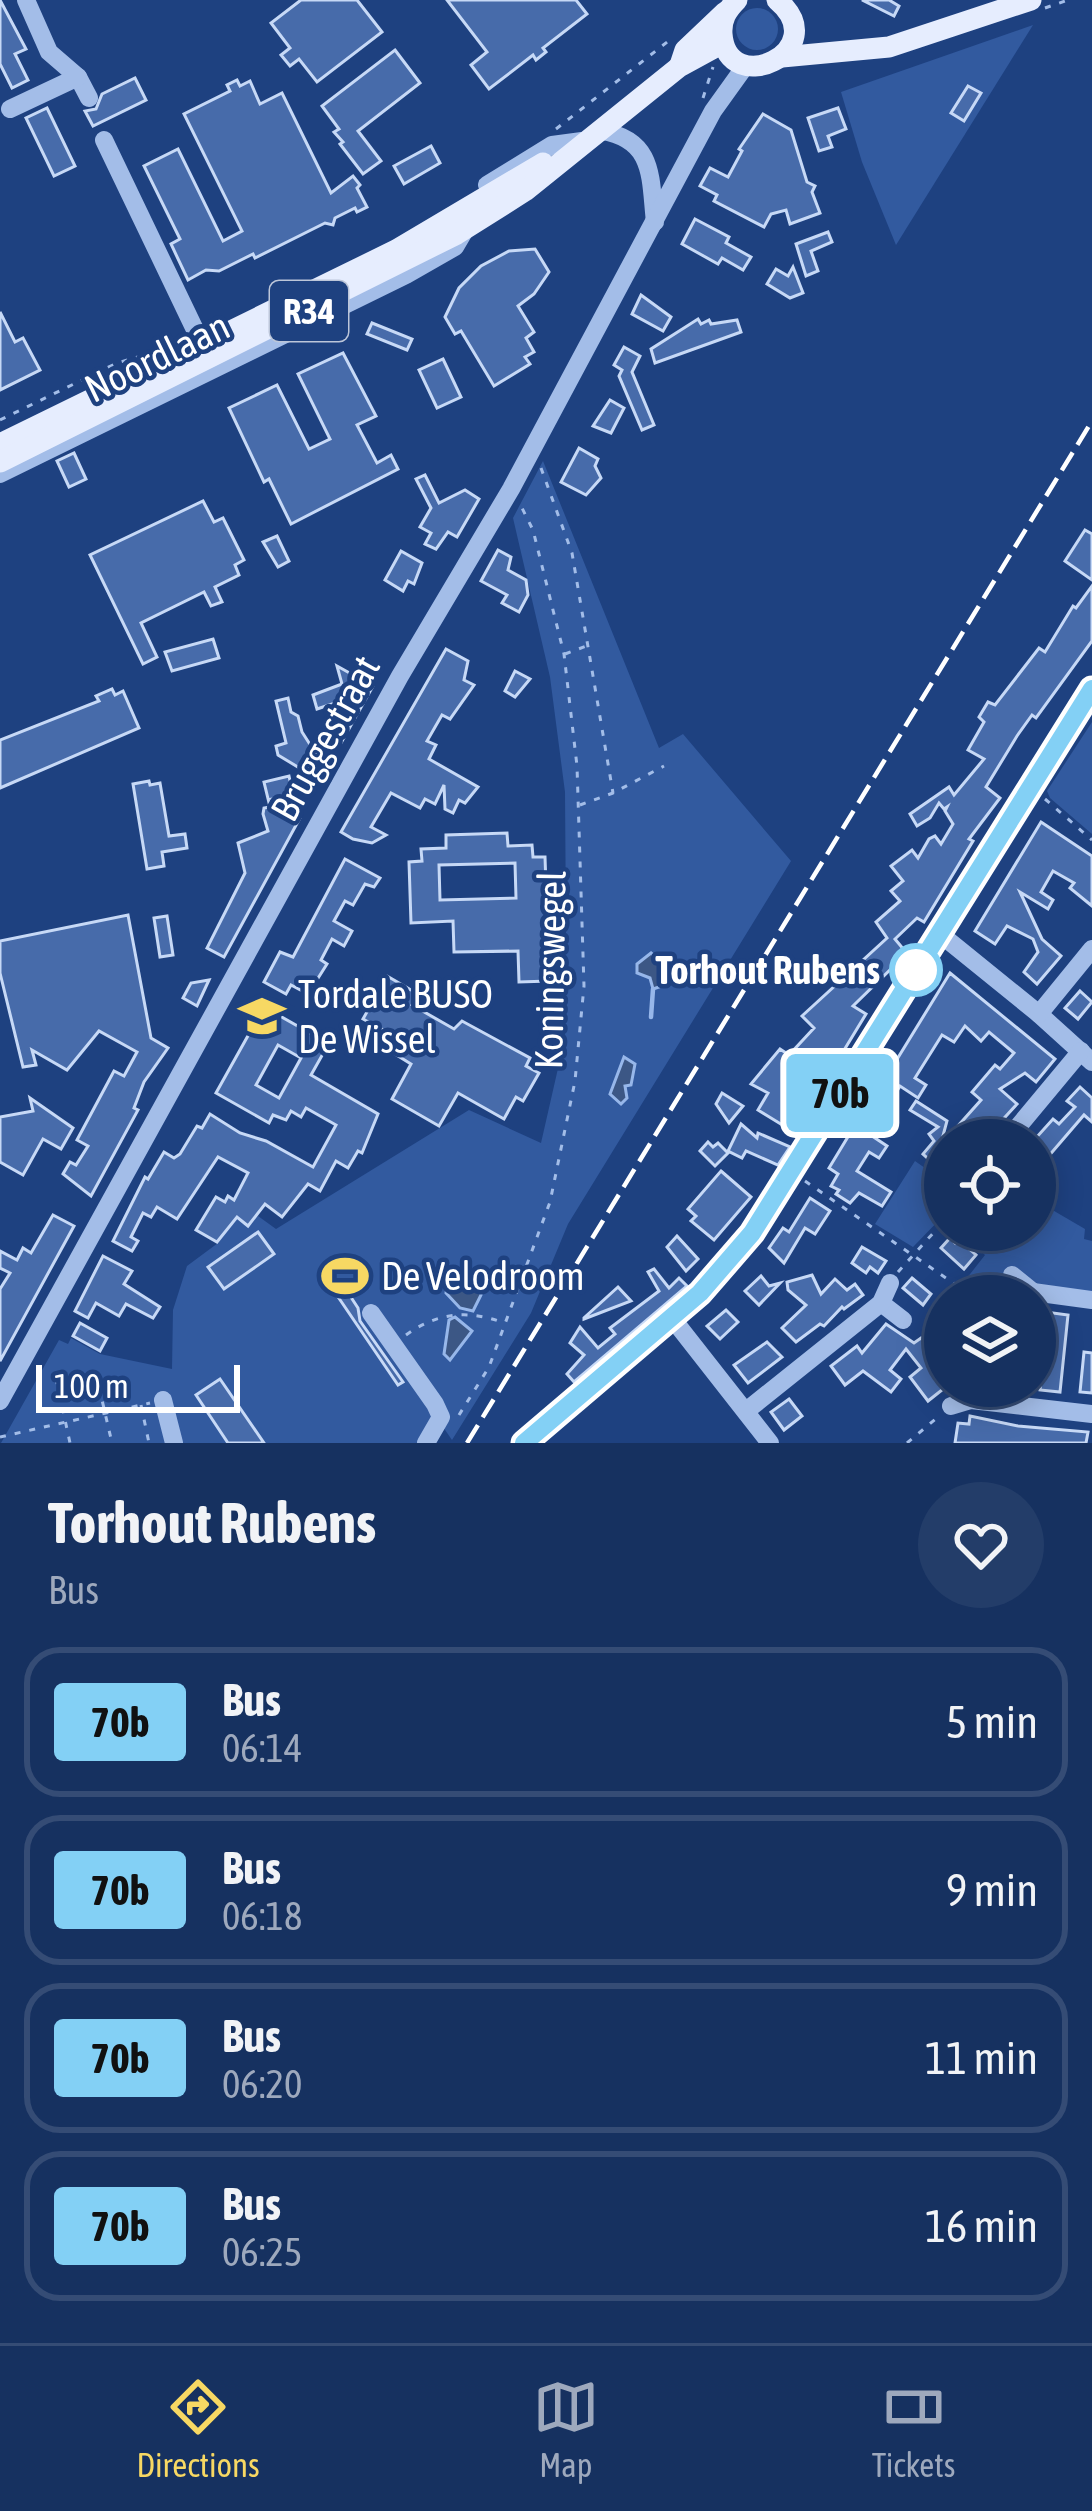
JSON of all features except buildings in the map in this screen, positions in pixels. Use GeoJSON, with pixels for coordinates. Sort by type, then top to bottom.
{"type":"FeatureCollection","features":[{"type":"Feature","properties":{"kind":"main road","name":"Noordlaan"},"geometry":{"type":"LineString","coordinates":[[0,462],[371,281],[465,230],[526,191],[679,67],[733,54],[765,66],[782,57],[889,47],[1031,0]]}},
{"type":"Feature","properties":{"kind":"main road","name":"Noordlaan"},"geometry":{"type":"LineString","coordinates":[[679,67],[686,50],[731,6]]}},
{"type":"Feature","properties":{"kind":"main road"},"geometry":{"type":"LineString","coordinates":[[731,6],[721,27],[733,54]]}},
{"type":"Feature","properties":{"kind":"main road"},"geometry":{"type":"LineString","coordinates":[[784,6],[808,40],[842,51]]}},
{"type":"Feature","properties":{"kind":"main road"},"geometry":{"type":"LineString","coordinates":[[782,57],[793,39],[784,6]]}},
{"type":"Feature","properties":{"kind":"main road","name":"Noordlaan"},"geometry":{"type":"LineString","coordinates":[[0,444],[396,250],[592,136]]}},
{"type":"Feature","properties":{"kind":"street"},"geometry":{"type":"LineString","coordinates":[[26,0],[49,52],[78,77],[89,98]]}},
{"type":"Feature","properties":{"kind":"street","name":"Bruggestraat"},"geometry":{"type":"LineString","coordinates":[[0,1401],[400,676],[511,489],[713,111],[733,54]]}},
{"type":"Feature","properties":{"kind":"street"},"geometry":{"type":"LineString","coordinates":[[10,109],[78,77]]}},
{"type":"Feature","properties":{"kind":"street"},"geometry":{"type":"LineString","coordinates":[[592,136],[630,140],[642,152],[655,222]]}},
{"type":"Feature","properties":{"kind":"street","name":"Noordlaan"},"geometry":{"type":"LineString","coordinates":[[176,358],[187,341],[406,233],[538,152],[592,136]]}},
{"type":"Feature","properties":{"kind":"street"},"geometry":{"type":"LineString","coordinates":[[104,140],[198,336]]}},
{"type":"Feature","properties":{"kind":"street","name":"Noordlaan"},"geometry":{"type":"LineString","coordinates":[[0,474],[406,275],[454,247],[465,230]]}},
{"type":"Feature","properties":{"kind":"street"},"geometry":{"type":"LineString","coordinates":[[524,1443],[672,1318],[728,1264],[752,1233],[1092,689]]}},
{"type":"Feature","properties":{"kind":"street"},"geometry":{"type":"LineString","coordinates":[[939,933],[1086,1057],[1027,1119]]}},
{"type":"Feature","properties":{"kind":"street"},"geometry":{"type":"LineString","coordinates":[[1039,1014],[1092,949]]}},
{"type":"Feature","properties":{"kind":"street"},"geometry":{"type":"LineString","coordinates":[[746,1411],[881,1304],[890,1283]]}},
{"type":"Feature","properties":{"kind":"street"},"geometry":{"type":"LineString","coordinates":[[1056,1296],[1092,1300]]}},
{"type":"Feature","properties":{"kind":"street"},"geometry":{"type":"LineString","coordinates":[[881,1304],[903,1320]]}},
{"type":"Feature","properties":{"kind":"street"},"geometry":{"type":"LineString","coordinates":[[371,1313],[435,1404],[441,1417],[432,1434]]}},
{"type":"Feature","properties":{"kind":"street"},"geometry":{"type":"LineString","coordinates":[[672,1318],[770,1443]]}},
{"type":"Feature","properties":{"kind":"street"},"geometry":{"type":"LineString","coordinates":[[164,1400],[174,1443]]}},
{"type":"Feature","properties":{"kind":"street"},"geometry":{"type":"LineString","coordinates":[[1050,1407],[1092,1414]]}},
{"type":"Feature","properties":{"kind":"path"},"geometry":{"type":"LineString","coordinates":[[548,136],[680,32]]}},
{"type":"Feature","properties":{"kind":"path"},"geometry":{"type":"LineString","coordinates":[[0,420],[117,363],[148,357]]}},
{"type":"Feature","properties":{"kind":"path"},"geometry":{"type":"LineString","coordinates":[[533,448],[572,553],[613,793]]}},
{"type":"Feature","properties":{"kind":"path","name":"Koningswegel"},"geometry":{"type":"LineString","coordinates":[[432,1434],[448,1426],[477,1392],[550,1202],[575,1081],[584,986],[578,805],[564,654],[533,530],[511,489]]}},
{"type":"Feature","properties":{"kind":"path"},"geometry":{"type":"LineString","coordinates":[[564,654],[589,645]]}},
{"type":"Feature","properties":{"kind":"path"},"geometry":{"type":"LineString","coordinates":[[578,805],[664,766]]}},
{"type":"Feature","properties":{"kind":"path"},"geometry":{"type":"LineString","coordinates":[[1040,796],[1092,840]]}},
{"type":"Feature","properties":{"kind":"path"},"geometry":{"type":"LineString","coordinates":[[803,1180],[944,1275]]}},
{"type":"Feature","properties":{"kind":"path"},"geometry":{"type":"LineString","coordinates":[[890,1283],[924,1242]]}},
{"type":"Feature","properties":{"kind":"path"},"geometry":{"type":"LineString","coordinates":[[404,1336],[439,1316],[477,1315],[505,1324]]}},
{"type":"Feature","properties":{"kind":"path"},"geometry":{"type":"LineString","coordinates":[[56,1378],[70,1443]]}},
{"type":"Feature","properties":{"kind":"path"},"geometry":{"type":"LineString","coordinates":[[99,1387],[112,1443]]}},
{"type":"Feature","properties":{"kind":"path"},"geometry":{"type":"LineString","coordinates":[[0,1437],[164,1400]]}},
{"type":"Feature","properties":{"kind":"path"},"geometry":{"type":"LineString","coordinates":[[142,1405],[149,1443]]}},
{"type":"Feature","properties":{"kind":"path"},"geometry":{"type":"LineString","coordinates":[[907,1443],[950,1407]]}},
{"type":"Feature","properties":{"kind":"path"},"geometry":{"type":"LineString","coordinates":[[20,1433],[21,1443]]}},
{"type":"Feature","properties":{"kind":"shaded area"},"geometry":{"type":"Polygon","coordinates":[[[757,8],[772,14],[778,29],[772,44],[757,50],[742,44],[736,29],[742,14],[757,8]]]}},
{"type":"Feature","properties":{"kind":"shaded area"},"geometry":{"type":"Polygon","coordinates":[[[1033,25],[896,245],[862,162],[841,92],[1033,25]]]}},
{"type":"Feature","properties":{"kind":"shaded area"},"geometry":{"type":"Polygon","coordinates":[[[543,461],[659,748],[683,734],[791,861],[568,1224],[531,1313],[452,1440],[441,1424],[428,1443],[1,1443],[59,1340],[68,1344],[71,1338],[100,1354],[172,1369],[173,1310],[187,1266],[218,1243],[237,1218],[248,1226],[258,1216],[276,1229],[469,1110],[541,1143],[559,1064],[566,930],[565,792],[550,677],[513,518],[543,461]]]}},
{"type":"Feature","properties":{"kind":"shaded area"},"geometry":{"type":"Polygon","coordinates":[[[1092,722],[1092,834],[1047,791],[1092,722]]]}},
{"type":"Feature","properties":{"kind":"shaded area"},"geometry":{"type":"Polygon","coordinates":[[[651,953],[666,966],[659,987],[653,989],[650,978],[637,973],[637,964],[651,953]]]}},
{"type":"Feature","properties":{"kind":"shaded area"},"geometry":{"type":"Polygon","coordinates":[[[624,1057],[635,1064],[631,1085],[625,1086],[627,1098],[621,1104],[610,1094],[624,1057]]]}},
{"type":"Feature","properties":{"kind":"shaded area"},"geometry":{"type":"Polygon","coordinates":[[[915,1161],[924,1167],[924,1236],[913,1247],[875,1224],[915,1161]]]}},
{"type":"Feature","properties":{"kind":"shaded area"},"geometry":{"type":"Polygon","coordinates":[[[1056,1212],[1085,1229],[1084,1239],[1092,1241],[1092,1292],[1056,1289],[1056,1275],[969,1275],[985,1255],[981,1251],[1056,1251],[1056,1212]]]}},
{"type":"Feature","properties":{"kind":"shaded area"},"geometry":{"type":"Polygon","coordinates":[[[457,1274],[480,1282],[481,1295],[473,1311],[460,1308],[446,1293],[448,1280],[457,1274]]]}},
{"type":"Feature","properties":{"kind":"shaded area"},"geometry":{"type":"Polygon","coordinates":[[[455,1317],[472,1331],[450,1360],[444,1354],[449,1320],[455,1317]]]}},
{"type":"Feature","properties":{"kind":"waterway"},"geometry":{"type":"LineString","coordinates":[[651,1017],[653,989]]}},
{"type":"Feature","properties":{"kind":"railway"},"geometry":{"type":"LineString","coordinates":[[467,1443],[1092,421]]}},
{"type":"Feature","properties":{"kind":"bus line","name":"70b"},"geometry":{"type":"LineString","coordinates":[[524,1443],[700,1293],[752,1233],[1092,689]]}},
{"type":"Feature","properties":{"kind":"place","name":"Torhout Rubens"},"geometry":{"type":"Point","coordinates":[916,970]}},
{"type":"Feature","properties":{"kind":"place","name":"Tordale BUSO De Wissel"},"geometry":{"type":"Point","coordinates":[262,1016]}},
{"type":"Feature","properties":{"kind":"place","name":"De Velodroom"},"geometry":{"type":"Point","coordinates":[345,1276]}}]}
